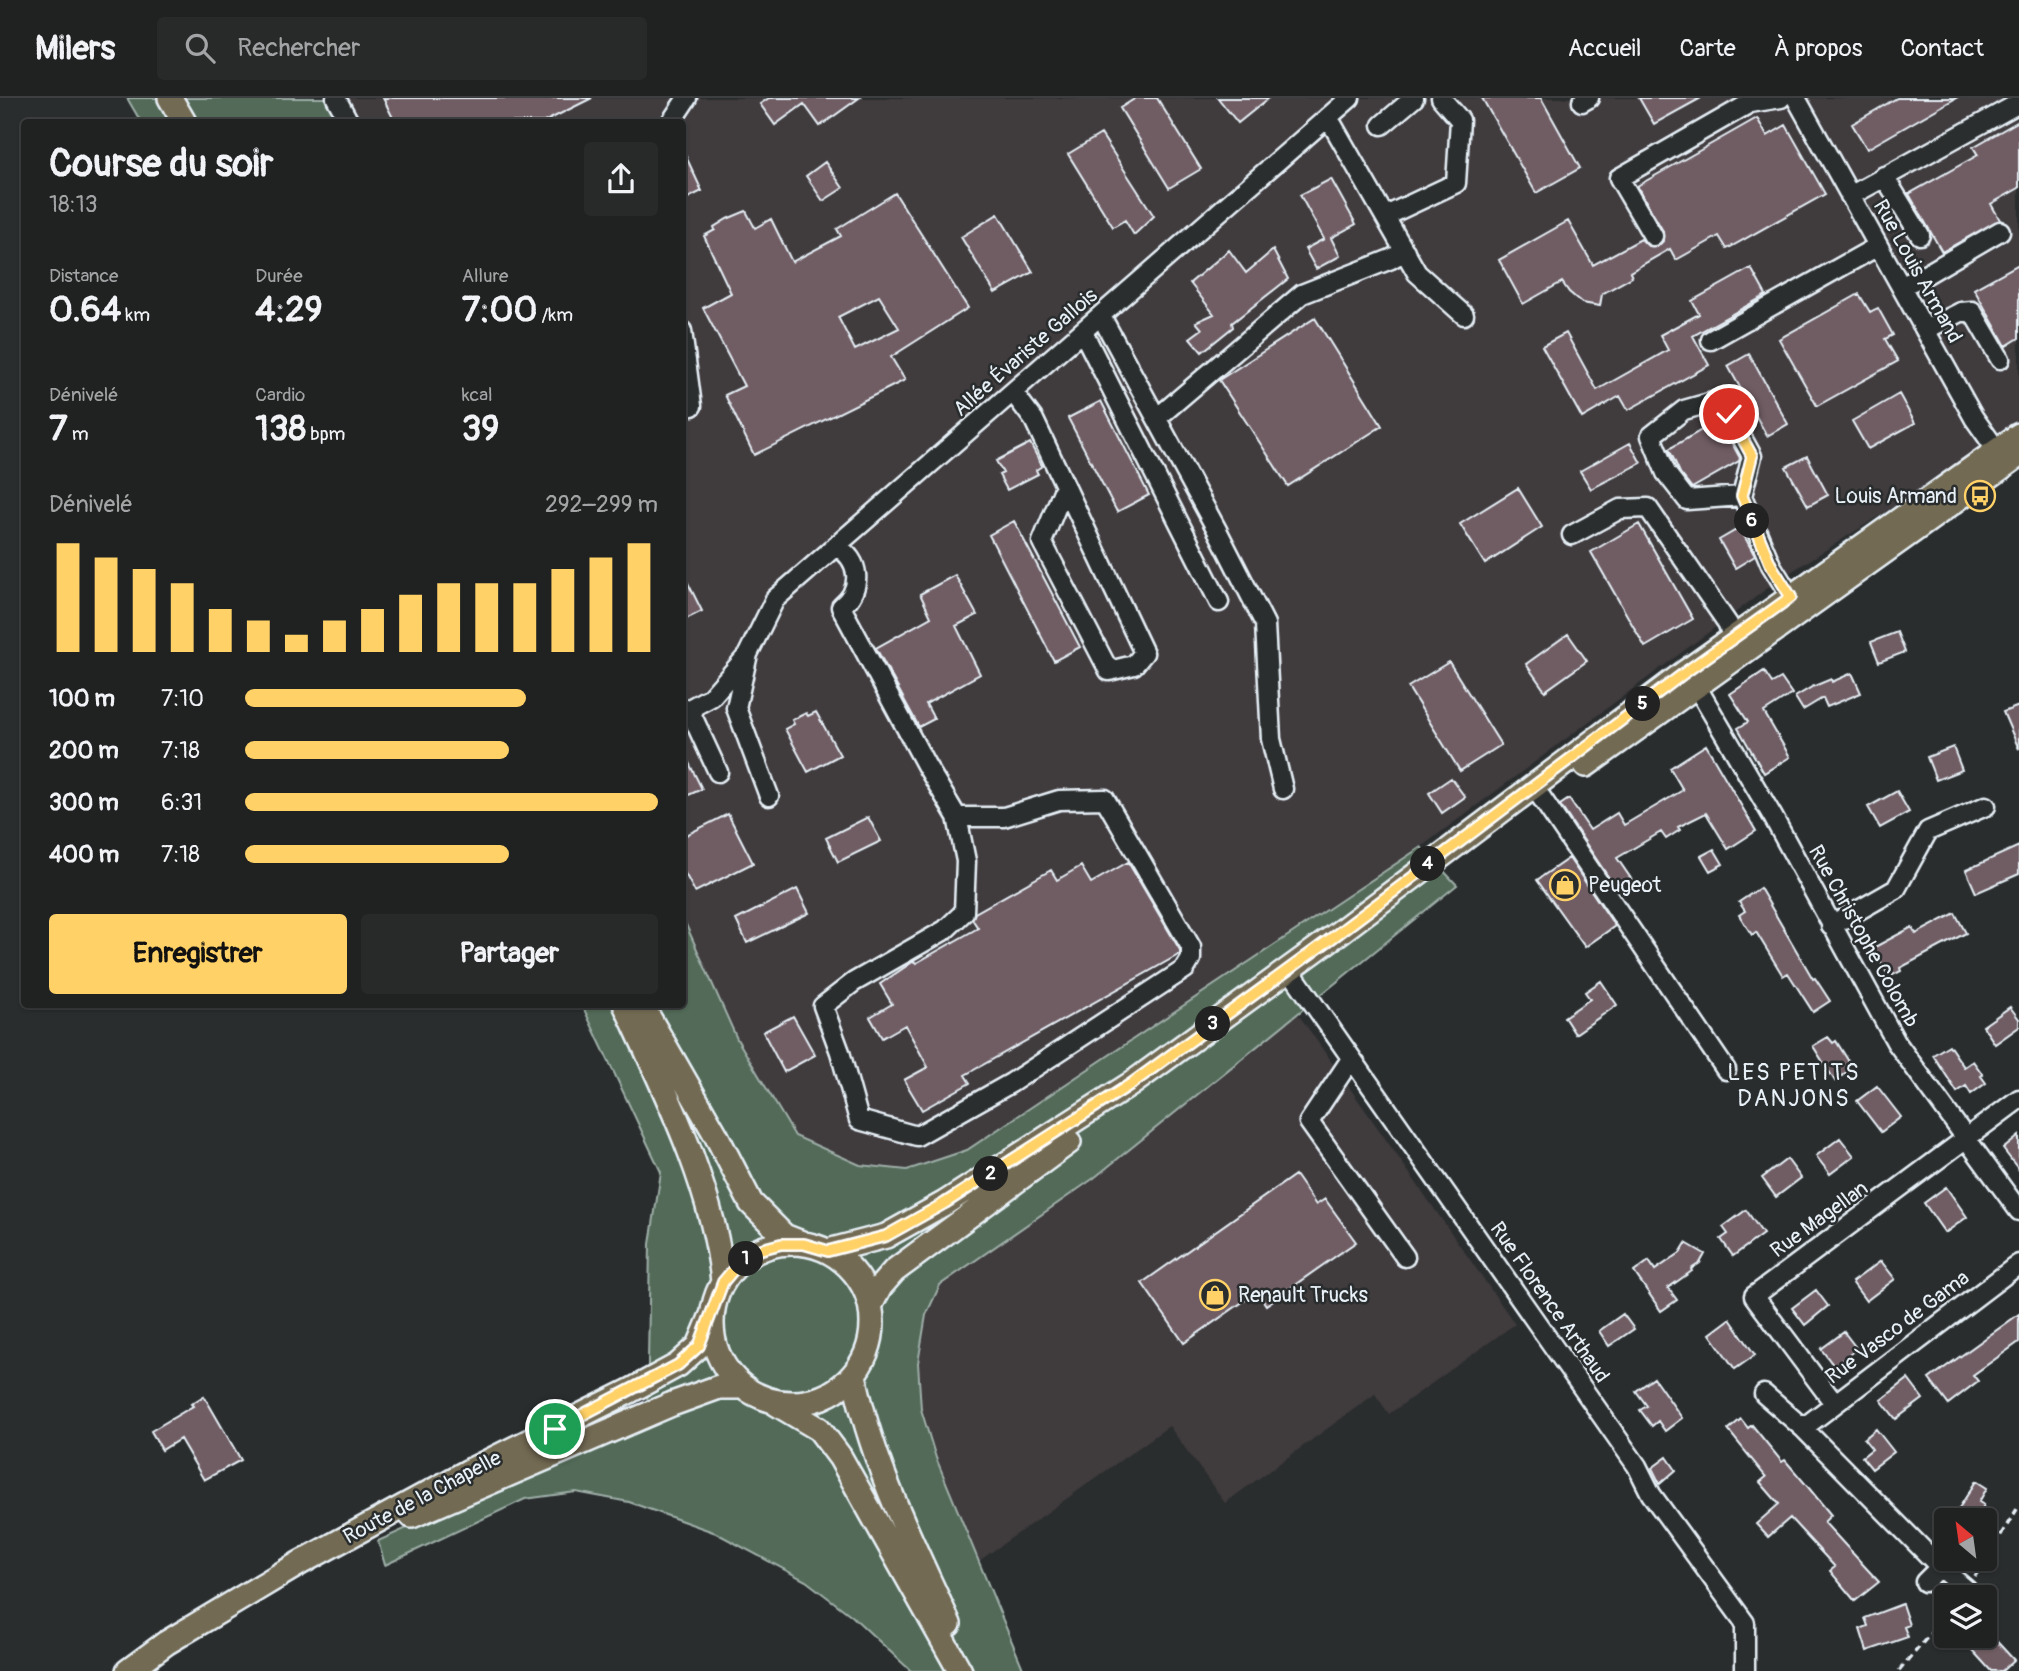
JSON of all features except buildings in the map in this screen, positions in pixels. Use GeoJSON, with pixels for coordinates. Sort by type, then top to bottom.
{"type":"FeatureCollection","features":[{"type":"Feature","properties":{"kind":"main road"},"geometry":{"type":"LineString","coordinates":[[170,98],[182,119]]}},
{"type":"Feature","properties":{"kind":"main road"},"geometry":{"type":"LineString","coordinates":[[871,1304],[880,1287],[909,1259],[1692,678],[2008,456],[2019,435]]}},
{"type":"Feature","properties":{"kind":"main road"},"geometry":{"type":"LineString","coordinates":[[828,1251],[886,1236],[945,1203],[1131,1084],[1292,974],[1541,797],[1692,678],[1732,639],[1791,597],[1891,536]]}},
{"type":"Feature","properties":{"kind":"main road"},"geometry":{"type":"LineString","coordinates":[[627,1008],[663,1085],[688,1149],[714,1231],[723,1282]]}},
{"type":"Feature","properties":{"kind":"main road"},"geometry":{"type":"LineString","coordinates":[[643,1008],[716,1135],[751,1203],[784,1236],[828,1251],[847,1264],[862,1282],[871,1304],[873,1329],[867,1354],[854,1375],[838,1390],[818,1400],[796,1404],[775,1402]]}},
{"type":"Feature","properties":{"kind":"main road"},"geometry":{"type":"LineString","coordinates":[[804,1244],[781,1244],[758,1250],[738,1264],[723,1282],[716,1298],[712,1315],[714,1342],[724,1367],[743,1387],[775,1402],[818,1429],[840,1457],[960,1671]]}},
{"type":"Feature","properties":{"kind":"main road","name":"Route de la Chapelle"},"geometry":{"type":"LineString","coordinates":[[128,1671],[166,1643],[300,1563],[467,1472],[678,1365],[699,1346],[712,1315]]}},
{"type":"Feature","properties":{"kind":"main road"},"geometry":{"type":"LineString","coordinates":[[854,1375],[861,1415],[877,1463],[970,1671]]}},
{"type":"Feature","properties":{"kind":"main road","name":"Route de la Chapelle"},"geometry":{"type":"LineString","coordinates":[[300,1563],[672,1404],[719,1387],[743,1387]]}},
{"type":"Feature","properties":{"kind":"street"},"geometry":{"type":"LineString","coordinates":[[336,98],[347,119]]}},
{"type":"Feature","properties":{"kind":"street"},"geometry":{"type":"LineString","coordinates":[[673,119],[687,98]]}},
{"type":"Feature","properties":{"kind":"street","name":"Allée Évariste Gallois"},"geometry":{"type":"LineString","coordinates":[[748,654],[775,599],[1350,98]]}},
{"type":"Feature","properties":{"kind":"street"},"geometry":{"type":"LineString","coordinates":[[1382,125],[1415,98]]}},
{"type":"Feature","properties":{"kind":"street"},"geometry":{"type":"LineString","coordinates":[[1386,216],[1456,183],[1460,120],[1441,98]]}},
{"type":"Feature","properties":{"kind":"street"},"geometry":{"type":"LineString","coordinates":[[1653,236],[1619,178],[1751,103],[1782,98]]}},
{"type":"Feature","properties":{"kind":"street","name":"Rue Louis Armand"},"geometry":{"type":"LineString","coordinates":[[1796,98],[1975,418],[2008,456]]}},
{"type":"Feature","properties":{"kind":"street"},"geometry":{"type":"LineString","coordinates":[[1850,196],[2019,103]]}},
{"type":"Feature","properties":{"kind":"street"},"geometry":{"type":"LineString","coordinates":[[1328,117],[1417,273],[1464,315]]}},
{"type":"Feature","properties":{"kind":"street"},"geometry":{"type":"LineString","coordinates":[[1884,176],[1920,235]]}},
{"type":"Feature","properties":{"kind":"street"},"geometry":{"type":"LineString","coordinates":[[1901,286],[1920,278],[2000,231]]}},
{"type":"Feature","properties":{"kind":"street"},"geometry":{"type":"LineString","coordinates":[[1711,340],[1878,246]]}},
{"type":"Feature","properties":{"kind":"street"},"geometry":{"type":"LineString","coordinates":[[1157,418],[1302,294],[1405,251]]}},
{"type":"Feature","properties":{"kind":"street"},"geometry":{"type":"LineString","coordinates":[[1925,330],[1961,312],[1972,311],[2000,359]]}},
{"type":"Feature","properties":{"kind":"street"},"geometry":{"type":"LineString","coordinates":[[1101,316],[1265,624],[1271,739],[1283,789]]}},
{"type":"Feature","properties":{"kind":"street"},"geometry":{"type":"LineString","coordinates":[[1083,332],[1219,602]]}},
{"type":"Feature","properties":{"kind":"street"},"geometry":{"type":"LineString","coordinates":[[686,361],[692,406]]}},
{"type":"Feature","properties":{"kind":"street"},"geometry":{"type":"LineString","coordinates":[[1013,392],[1034,420],[1144,653],[1134,665],[1109,671],[1042,541],[1065,486]]}},
{"type":"Feature","properties":{"kind":"street"},"geometry":{"type":"LineString","coordinates":[[1742,496],[1687,500],[1666,473],[1651,436],[1684,410],[1716,401],[1729,414],[1752,456],[1742,496],[1771,565],[1791,597]]}},
{"type":"Feature","properties":{"kind":"street"},"geometry":{"type":"LineString","coordinates":[[1572,535],[1620,509],[1648,508],[1728,624],[1732,639]]}},
{"type":"Feature","properties":{"kind":"street"},"geometry":{"type":"LineString","coordinates":[[836,547],[849,556],[857,571],[852,595],[841,607],[957,817],[966,861],[964,912],[945,930],[854,982],[823,1006],[859,1120],[917,1136],[1022,1077],[1185,969],[1191,959],[1191,947],[1105,799],[1059,800],[1003,817],[957,817]]}},
{"type":"Feature","properties":{"kind":"street"},"geometry":{"type":"LineString","coordinates":[[718,772],[686,711],[711,697],[748,654]]}},
{"type":"Feature","properties":{"kind":"street"},"geometry":{"type":"LineString","coordinates":[[748,654],[736,708],[769,796]]}},
{"type":"Feature","properties":{"kind":"street","name":"Rue Christophe Colomb"},"geometry":{"type":"LineString","coordinates":[[1692,678],[1773,817],[1896,1042],[2019,1211]]}},
{"type":"Feature","properties":{"kind":"street"},"geometry":{"type":"LineString","coordinates":[[1541,797],[1726,1070]]}},
{"type":"Feature","properties":{"kind":"street"},"geometry":{"type":"LineString","coordinates":[[1831,926],[1896,889],[1928,831],[1986,806]]}},
{"type":"Feature","properties":{"kind":"street","name":"Rue Florence Arthaud"},"geometry":{"type":"LineString","coordinates":[[1292,974],[1637,1466],[1651,1494],[1745,1623],[1745,1671]]}},
{"type":"Feature","properties":{"kind":"street"},"geometry":{"type":"LineString","coordinates":[[1351,1059],[1309,1122],[1405,1257]]}},
{"type":"Feature","properties":{"kind":"street","name":"Rue Magellan"},"geometry":{"type":"LineString","coordinates":[[1834,1402],[1754,1296],[2019,1099]]}},
{"type":"Feature","properties":{"kind":"street","name":"Rue Vasco de Gama"},"geometry":{"type":"LineString","coordinates":[[1803,1428],[2019,1264]]}},
{"type":"Feature","properties":{"kind":"street"},"geometry":{"type":"LineString","coordinates":[[1763,1394],[1803,1428],[1934,1561]]}},
{"type":"Feature","properties":{"kind":"street"},"geometry":{"type":"LineString","coordinates":[[1925,1582],[1935,1572]]}},
{"type":"Feature","properties":{"kind":"street"},"geometry":{"type":"LineString","coordinates":[[1949,1572],[1970,1584]]}},
{"type":"Feature","properties":{"kind":"path"},"geometry":{"type":"LineString","coordinates":[[1970,1584],[2019,1506]]}},
{"type":"Feature","properties":{"kind":"path"},"geometry":{"type":"LineString","coordinates":[[1899,1671],[1934,1629]]}},
{"type":"Feature","properties":{"kind":"shaded area"},"geometry":{"type":"Polygon","coordinates":[[[338,98],[2019,98],[2019,427],[1780,579],[1421,847],[967,1150],[907,1170],[860,1165],[795,1136],[737,1039],[686,925],[686,119],[348,119],[338,98]]]}},
{"type":"Feature","properties":{"kind":"shaded area","name":"Renault Trucks"},"geometry":{"type":"Polygon","coordinates":[[[1298,1014],[1515,1324],[1389,1414],[1375,1394],[1225,1503],[1169,1426],[979,1561],[936,1458],[921,1409],[918,1363],[926,1315],[940,1285],[1094,1178],[1298,1014]]]}},
{"type":"Feature","properties":{"kind":"green space"},"geometry":{"type":"Polygon","coordinates":[[[127,98],[338,98],[348,119],[139,119],[127,98]]]}},
{"type":"Feature","properties":{"kind":"green space"},"geometry":{"type":"Polygon","coordinates":[[[1421,847],[1457,885],[1094,1178],[940,1285],[926,1315],[918,1363],[921,1409],[936,1458],[1024,1671],[911,1671],[852,1616],[806,1581],[716,1533],[629,1502],[576,1492],[525,1499],[385,1565],[378,1541],[647,1420],[650,1244],[661,1172],[583,1008],[686,1008],[686,925],[737,1039],[795,1136],[860,1165],[907,1170],[967,1150],[1421,847]]]}},
{"type":"Feature","properties":{"kind":"place","name":"Louis Armand"},"geometry":{"type":"Point","coordinates":[1980,496]}},
{"type":"Feature","properties":{"kind":"place","name":"Peugeot"},"geometry":{"type":"Point","coordinates":[1565,885]}},
{"type":"Feature","properties":{"kind":"place","name":"Renault Trucks"},"geometry":{"type":"Point","coordinates":[1215,1295]}},
{"type":"Feature","properties":{"kind":"district","name":"LES PETITS DANJONS"},"geometry":{"type":"Point","coordinates":[1794,1085]}},
{"type":"Feature","properties":{"kind":"route"},"geometry":{"type":"LineString","coordinates":[[555,1429],[678,1365],[699,1346],[723,1282],[738,1264],[758,1250],[781,1244],[804,1244],[828,1251],[886,1236],[945,1203],[1131,1084],[1336,935],[1687,671],[1791,597],[1771,565],[1742,496],[1752,456],[1729,414]]}}]}
